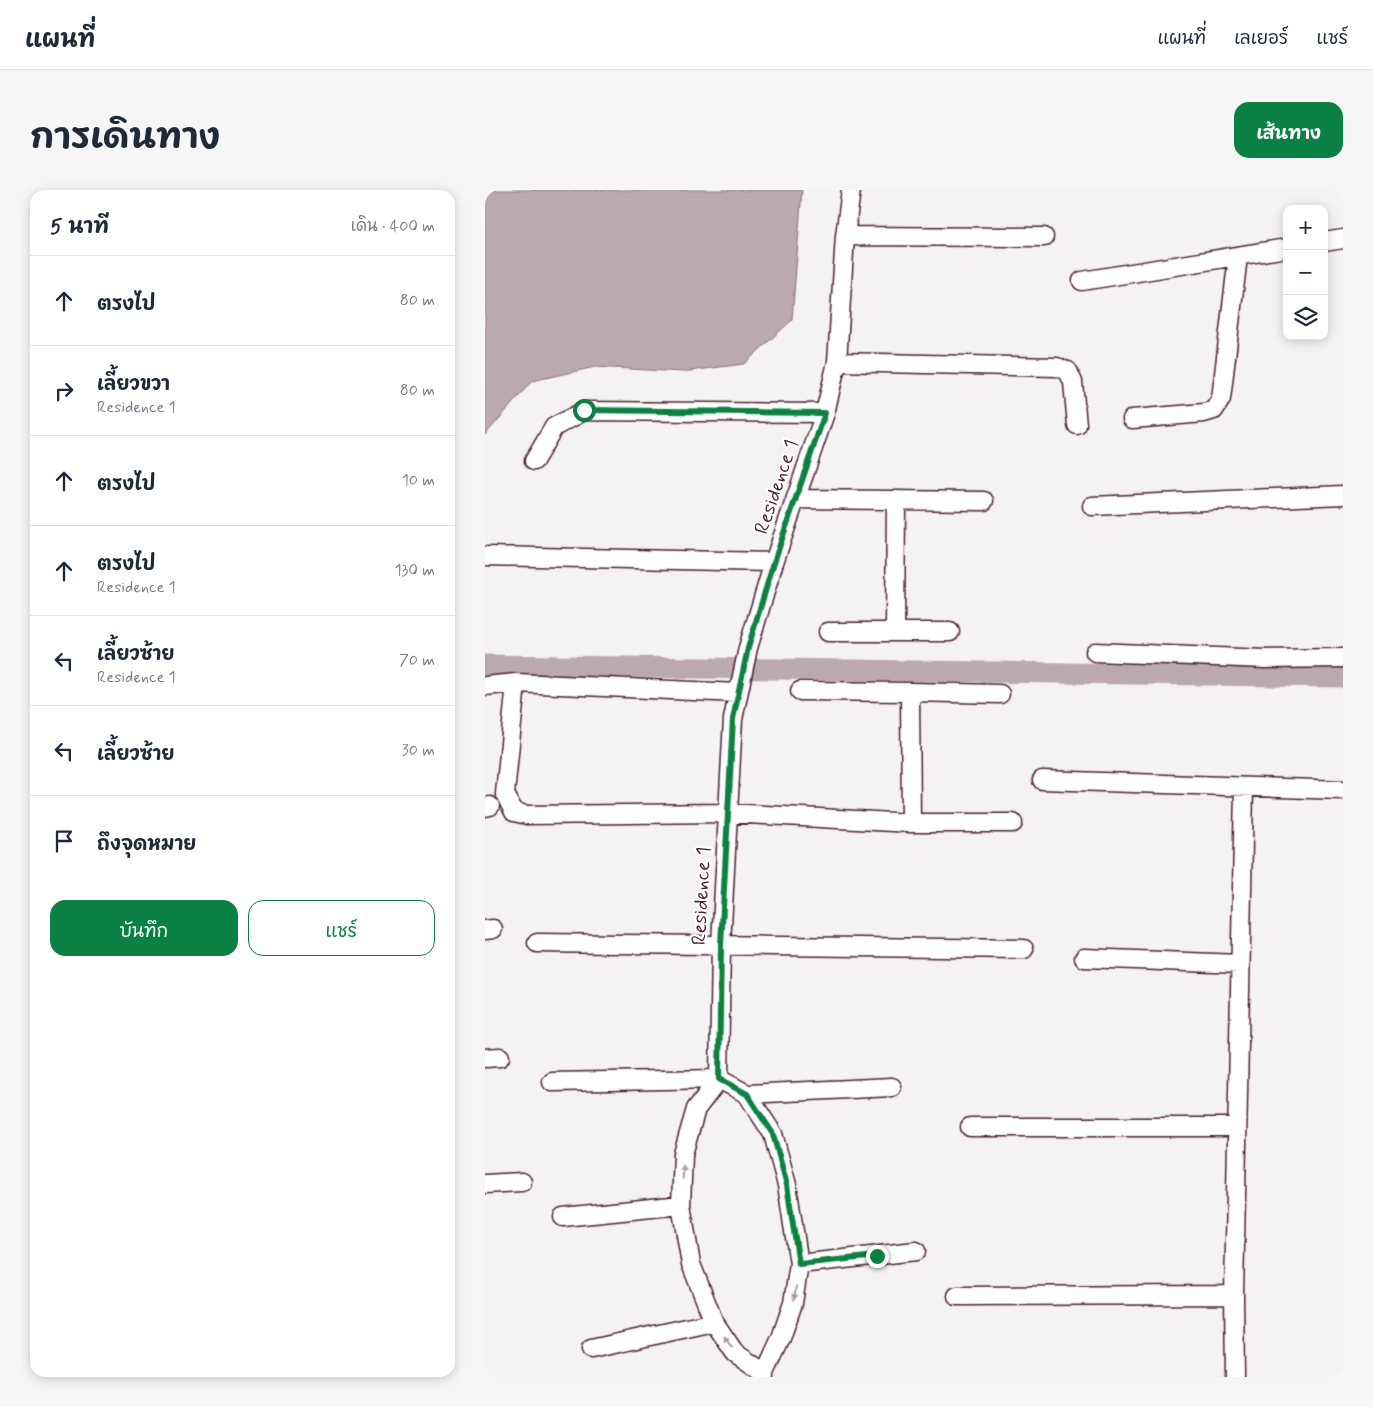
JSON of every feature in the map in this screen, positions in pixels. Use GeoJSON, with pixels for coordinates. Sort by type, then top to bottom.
{"type":"FeatureCollection","features":[{"type":"Feature","properties":{"kind":"street","name":"Residence 1"},"geometry":{"type":"LineString","coordinates":[[719,1079],[721,945],[733,719],[748,648],[774,562],[825,413],[837,362],[845,236],[851,190]]}},
{"type":"Feature","properties":{"kind":"street"},"geometry":{"type":"LineString","coordinates":[[845,236],[1044,237]]}},
{"type":"Feature","properties":{"kind":"street"},"geometry":{"type":"LineString","coordinates":[[1328,242],[1343,240]]}},
{"type":"Feature","properties":{"kind":"street"},"geometry":{"type":"LineString","coordinates":[[1082,281],[1283,249]]}},
{"type":"Feature","properties":{"kind":"street"},"geometry":{"type":"LineString","coordinates":[[1132,419],[1205,413],[1214,410],[1221,399],[1238,256]]}},
{"type":"Feature","properties":{"kind":"street"},"geometry":{"type":"LineString","coordinates":[[837,362],[1057,367],[1067,371],[1073,382],[1077,425]]}},
{"type":"Feature","properties":{"kind":"street"},"geometry":{"type":"LineString","coordinates":[[534,461],[554,427],[584,410],[825,413]]}},
{"type":"Feature","properties":{"kind":"street"},"geometry":{"type":"LineString","coordinates":[[1092,506],[1343,495]]}},
{"type":"Feature","properties":{"kind":"street"},"geometry":{"type":"LineString","coordinates":[[796,498],[984,501]]}},
{"type":"Feature","properties":{"kind":"street"},"geometry":{"type":"LineString","coordinates":[[895,632],[896,501]]}},
{"type":"Feature","properties":{"kind":"street"},"geometry":{"type":"LineString","coordinates":[[485,556],[774,562]]}},
{"type":"Feature","properties":{"kind":"street"},"geometry":{"type":"LineString","coordinates":[[828,632],[950,632]]}},
{"type":"Feature","properties":{"kind":"street"},"geometry":{"type":"LineString","coordinates":[[1095,652],[1265,659],[1343,658]]}},
{"type":"Feature","properties":{"kind":"street"},"geometry":{"type":"LineString","coordinates":[[516,683],[505,794],[514,812],[527,815],[727,813],[911,823],[1013,823]]}},
{"type":"Feature","properties":{"kind":"street"},"geometry":{"type":"LineString","coordinates":[[485,686],[516,683],[739,689]]}},
{"type":"Feature","properties":{"kind":"street"},"geometry":{"type":"LineString","coordinates":[[800,690],[1000,694]]}},
{"type":"Feature","properties":{"kind":"street"},"geometry":{"type":"LineString","coordinates":[[910,692],[911,823]]}},
{"type":"Feature","properties":{"kind":"street"},"geometry":{"type":"LineString","coordinates":[[1042,780],[1343,790]]}},
{"type":"Feature","properties":{"kind":"street"},"geometry":{"type":"LineString","coordinates":[[1235,1377],[1234,1295],[1244,788]]}},
{"type":"Feature","properties":{"kind":"street"},"geometry":{"type":"LineString","coordinates":[[537,943],[1024,949]]}},
{"type":"Feature","properties":{"kind":"street"},"geometry":{"type":"LineString","coordinates":[[1084,958],[1240,964]]}},
{"type":"Feature","properties":{"kind":"street"},"geometry":{"type":"LineString","coordinates":[[552,1082],[719,1079],[747,1094],[773,1134],[787,1185],[799,1264],[793,1303],[781,1338],[765,1375],[735,1353],[714,1322],[691,1264],[681,1205],[683,1154],[696,1110],[719,1079]]}},
{"type":"Feature","properties":{"kind":"street"},"geometry":{"type":"LineString","coordinates":[[747,1094],[892,1088]]}},
{"type":"Feature","properties":{"kind":"street"},"geometry":{"type":"LineString","coordinates":[[970,1127],[1237,1127]]}},
{"type":"Feature","properties":{"kind":"street"},"geometry":{"type":"LineString","coordinates":[[485,1184],[522,1182]]}},
{"type":"Feature","properties":{"kind":"street"},"geometry":{"type":"LineString","coordinates":[[563,1216],[681,1205]]}},
{"type":"Feature","properties":{"kind":"street"},"geometry":{"type":"LineString","coordinates":[[799,1264],[916,1251]]}},
{"type":"Feature","properties":{"kind":"street"},"geometry":{"type":"LineString","coordinates":[[957,1296],[1234,1295]]}},
{"type":"Feature","properties":{"kind":"street"},"geometry":{"type":"LineString","coordinates":[[591,1349],[714,1322]]}},
{"type":"Feature","properties":{"kind":"shaded area"},"geometry":{"type":"Polygon","coordinates":[[[485,190],[802,190],[792,320],[744,364],[682,372],[595,367],[532,381],[485,435],[485,190]]]}},
{"type":"Feature","properties":{"kind":"waterway"},"geometry":{"type":"LineString","coordinates":[[485,665],[1343,677]]}},
{"type":"Feature","properties":{"kind":"route"},"geometry":{"type":"LineString","coordinates":[[584,410],[825,413],[774,562],[748,648],[733,719],[721,945],[719,1079],[747,1094],[773,1134],[787,1185],[799,1264],[877,1256]]}}]}
